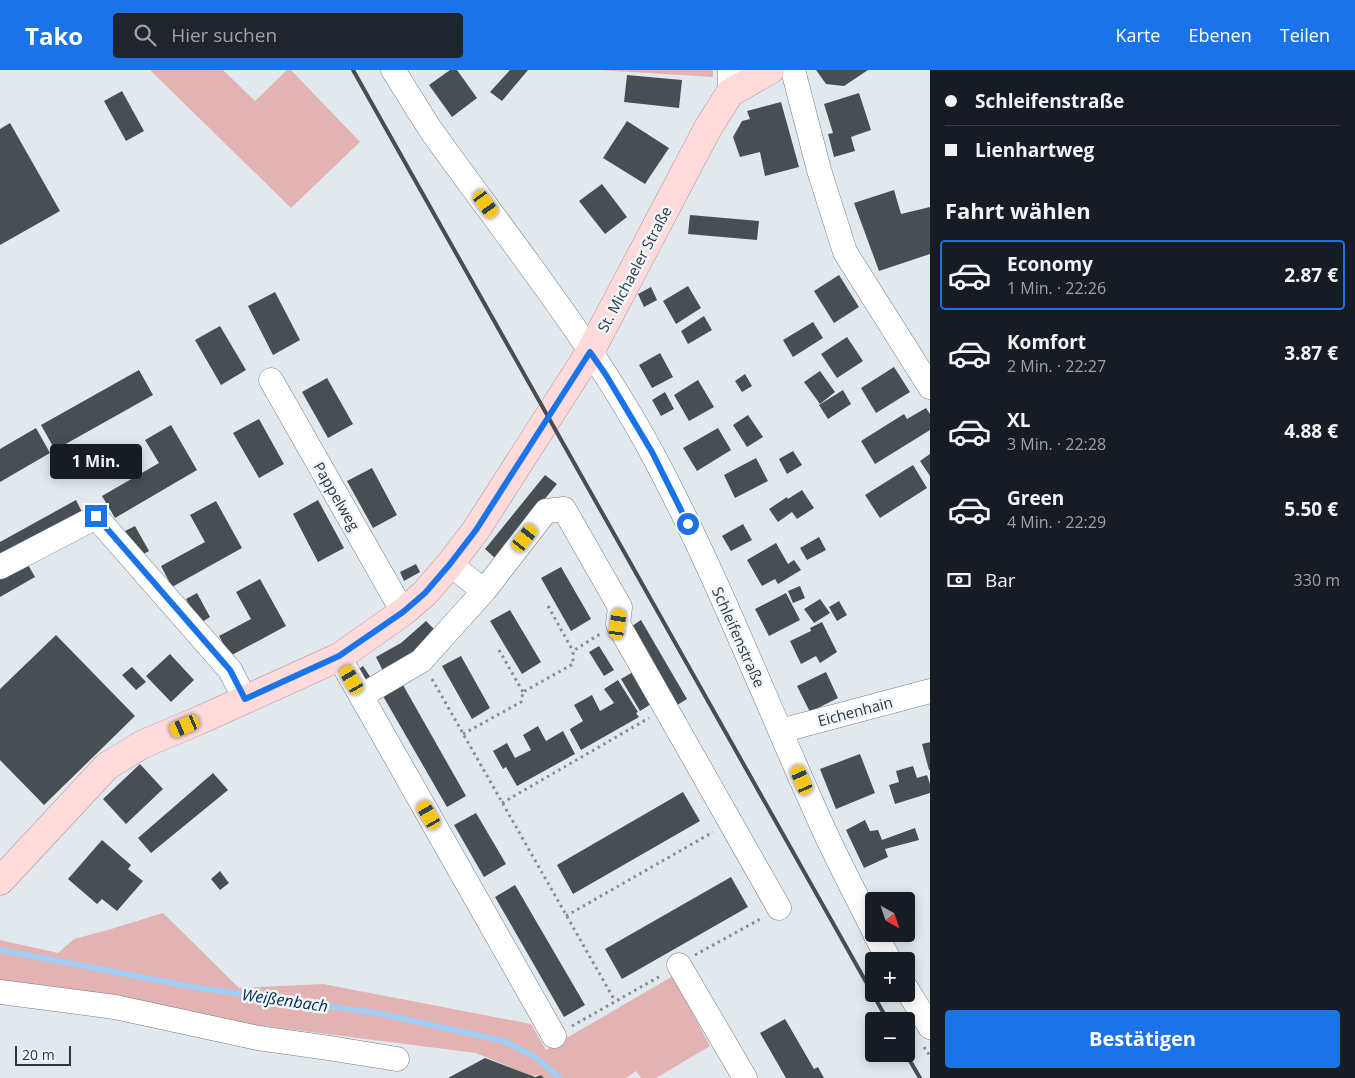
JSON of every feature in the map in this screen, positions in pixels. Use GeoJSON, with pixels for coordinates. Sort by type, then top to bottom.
{"type":"FeatureCollection","features":[{"type":"Feature","properties":{"kind":"main road","name":"St. Michaeler Straße"},"geometry":{"type":"LineString","coordinates":[[0,881],[107,766],[143,744],[339,656],[403,612],[425,593],[476,530],[590,352],[708,128],[730,81],[770,70]]}},
{"type":"Feature","properties":{"kind":"street","name":"Schleifenstraße"},"geometry":{"type":"LineString","coordinates":[[393,70],[432,131],[518,248],[606,375],[652,452],[714,580],[824,830],[865,914]]}},
{"type":"Feature","properties":{"kind":"street"},"geometry":{"type":"LineString","coordinates":[[793,70],[819,170],[845,252],[930,387]]}},
{"type":"Feature","properties":{"kind":"street","name":"Pappelweg"},"geometry":{"type":"LineString","coordinates":[[271,380],[403,612]]}},
{"type":"Feature","properties":{"kind":"street"},"geometry":{"type":"LineString","coordinates":[[361,696],[421,661],[484,590],[546,511],[564,509],[620,607],[618,624],[779,908]]}},
{"type":"Feature","properties":{"kind":"street"},"geometry":{"type":"LineString","coordinates":[[0,566],[96,516],[230,670],[245,699]]}},
{"type":"Feature","properties":{"kind":"street"},"geometry":{"type":"LineString","coordinates":[[450,564],[484,590]]}},
{"type":"Feature","properties":{"kind":"street"},"geometry":{"type":"LineString","coordinates":[[339,656],[554,1036]]}},
{"type":"Feature","properties":{"kind":"street","name":"Eichenhain"},"geometry":{"type":"LineString","coordinates":[[780,731],[930,691]]}},
{"type":"Feature","properties":{"kind":"street"},"geometry":{"type":"LineString","coordinates":[[679,965],[745,1078]]}},
{"type":"Feature","properties":{"kind":"street"},"geometry":{"type":"LineString","coordinates":[[0,992],[114,1007],[258,1038],[397,1059]]}},
{"type":"Feature","properties":{"kind":"street"},"geometry":{"type":"LineString","coordinates":[[915,1002],[930,1027]]}},
{"type":"Feature","properties":{"kind":"path"},"geometry":{"type":"LineString","coordinates":[[523,692],[573,664],[573,651],[548,606]]}},
{"type":"Feature","properties":{"kind":"path"},"geometry":{"type":"LineString","coordinates":[[573,651],[618,624]]}},
{"type":"Feature","properties":{"kind":"path"},"geometry":{"type":"LineString","coordinates":[[463,734],[521,702],[523,692],[499,650]]}},
{"type":"Feature","properties":{"kind":"path"},"geometry":{"type":"LineString","coordinates":[[421,661],[614,1001]]}},
{"type":"Feature","properties":{"kind":"path"},"geometry":{"type":"LineString","coordinates":[[502,803],[666,708]]}},
{"type":"Feature","properties":{"kind":"path"},"geometry":{"type":"LineString","coordinates":[[566,916],[730,822]]}},
{"type":"Feature","properties":{"kind":"shaded area"},"geometry":{"type":"Polygon","coordinates":[[[150,70],[223,70],[255,101],[287,70],[291,70],[360,142],[291,208],[150,70]]]}},
{"type":"Feature","properties":{"kind":"shaded area"},"geometry":{"type":"Polygon","coordinates":[[[598,70],[713,70],[713,77],[598,70]]]}},
{"type":"Feature","properties":{"kind":"shaded area"},"geometry":{"type":"Polygon","coordinates":[[[163,913],[239,988],[323,984],[531,1024],[546,1050],[673,976],[710,1046],[656,1078],[641,1078],[636,1071],[626,1078],[544,1078],[540,1075],[532,1076],[476,1053],[217,1020],[0,983],[0,940],[58,953],[74,939],[163,913]]]}},
{"type":"Feature","properties":{"kind":"building"},"geometry":{"type":"Polygon","coordinates":[[[450,70],[457,70],[477,98],[452,117],[429,85],[450,70]]]}},
{"type":"Feature","properties":{"kind":"building"},"geometry":{"type":"Polygon","coordinates":[[[510,70],[528,70],[502,101],[490,92],[510,70]]]}},
{"type":"Feature","properties":{"kind":"building"},"geometry":{"type":"Polygon","coordinates":[[[816,70],[868,70],[844,86],[826,84],[816,70]]]}},
{"type":"Feature","properties":{"kind":"building"},"geometry":{"type":"Polygon","coordinates":[[[627,75],[682,80],[679,108],[624,102],[627,75]]]}},
{"type":"Feature","properties":{"kind":"building"},"geometry":{"type":"Polygon","coordinates":[[[122,91],[144,131],[126,141],[104,101],[122,91]]]}},
{"type":"Feature","properties":{"kind":"building"},"geometry":{"type":"Polygon","coordinates":[[[859,93],[871,130],[851,137],[855,151],[834,157],[828,134],[833,133],[824,104],[859,93]]]}},
{"type":"Feature","properties":{"kind":"building"},"geometry":{"type":"Polygon","coordinates":[[[781,102],[799,167],[765,176],[760,152],[740,157],[733,137],[742,121],[750,119],[747,111],[781,102]]]}},
{"type":"Feature","properties":{"kind":"building"},"geometry":{"type":"Polygon","coordinates":[[[627,121],[669,148],[645,184],[603,158],[627,121]]]}},
{"type":"Feature","properties":{"kind":"building"},"geometry":{"type":"Polygon","coordinates":[[[10,123],[60,211],[0,245],[0,129],[10,123]]]}},
{"type":"Feature","properties":{"kind":"building"},"geometry":{"type":"Polygon","coordinates":[[[602,184],[627,217],[605,234],[579,201],[602,184]]]}},
{"type":"Feature","properties":{"kind":"building"},"geometry":{"type":"Polygon","coordinates":[[[894,190],[901,214],[930,207],[930,254],[879,271],[854,203],[894,190]]]}},
{"type":"Feature","properties":{"kind":"building"},"geometry":{"type":"Polygon","coordinates":[[[690,215],[759,221],[757,240],[688,234],[690,215]]]}},
{"type":"Feature","properties":{"kind":"building"},"geometry":{"type":"Polygon","coordinates":[[[839,275],[859,307],[834,323],[814,291],[839,275]]]}},
{"type":"Feature","properties":{"kind":"building"},"geometry":{"type":"Polygon","coordinates":[[[688,286],[701,308],[676,324],[663,301],[688,286]]]}},
{"type":"Feature","properties":{"kind":"building"},"geometry":{"type":"Polygon","coordinates":[[[651,287],[657,300],[644,307],[638,294],[651,287]]]}},
{"type":"Feature","properties":{"kind":"building"},"geometry":{"type":"Polygon","coordinates":[[[275,292],[300,340],[273,355],[248,306],[275,292]]]}},
{"type":"Feature","properties":{"kind":"building"},"geometry":{"type":"Polygon","coordinates":[[[704,316],[712,330],[688,344],[681,331],[704,316]]]}},
{"type":"Feature","properties":{"kind":"building"},"geometry":{"type":"Polygon","coordinates":[[[813,322],[823,338],[793,357],[783,340],[813,322]]]}},
{"type":"Feature","properties":{"kind":"building"},"geometry":{"type":"Polygon","coordinates":[[[220,326],[246,370],[221,385],[195,340],[220,326]]]}},
{"type":"Feature","properties":{"kind":"building"},"geometry":{"type":"Polygon","coordinates":[[[847,337],[863,361],[837,378],[821,354],[847,337]]]}},
{"type":"Feature","properties":{"kind":"building"},"geometry":{"type":"Polygon","coordinates":[[[660,353],[673,377],[652,388],[639,365],[660,353]]]}},
{"type":"Feature","properties":{"kind":"building"},"geometry":{"type":"Polygon","coordinates":[[[894,367],[910,392],[876,413],[861,388],[894,367]]]}},
{"type":"Feature","properties":{"kind":"building"},"geometry":{"type":"Polygon","coordinates":[[[139,370],[153,395],[55,450],[41,425],[139,370]]]}},
{"type":"Feature","properties":{"kind":"building"},"geometry":{"type":"Polygon","coordinates":[[[820,371],[835,392],[820,404],[804,382],[820,371]]]}},
{"type":"Feature","properties":{"kind":"building"},"geometry":{"type":"Polygon","coordinates":[[[745,374],[752,386],[742,392],[735,381],[745,374]]]}},
{"type":"Feature","properties":{"kind":"building"},"geometry":{"type":"Polygon","coordinates":[[[327,378],[353,424],[328,438],[302,392],[327,378]]]}},
{"type":"Feature","properties":{"kind":"building"},"geometry":{"type":"Polygon","coordinates":[[[698,380],[714,407],[689,421],[674,395],[698,380]]]}},
{"type":"Feature","properties":{"kind":"building"},"geometry":{"type":"Polygon","coordinates":[[[843,390],[851,404],[828,419],[819,405],[843,390]]]}},
{"type":"Feature","properties":{"kind":"building"},"geometry":{"type":"Polygon","coordinates":[[[665,392],[674,409],[661,416],[652,400],[665,392]]]}},
{"type":"Feature","properties":{"kind":"building"},"geometry":{"type":"Polygon","coordinates":[[[926,408],[930,414],[930,430],[875,464],[861,441],[904,414],[907,419],[926,408]]]}},
{"type":"Feature","properties":{"kind":"building"},"geometry":{"type":"Polygon","coordinates":[[[748,415],[763,437],[747,447],[733,425],[748,415]]]}},
{"type":"Feature","properties":{"kind":"building"},"geometry":{"type":"Polygon","coordinates":[[[259,419],[284,464],[259,478],[233,433],[259,419]]]}},
{"type":"Feature","properties":{"kind":"building"},"geometry":{"type":"Polygon","coordinates":[[[171,425],[197,470],[115,518],[102,496],[159,463],[145,440],[171,425]]]}},
{"type":"Feature","properties":{"kind":"building"},"geometry":{"type":"Polygon","coordinates":[[[36,428],[50,453],[0,482],[0,449],[36,428]]]}},
{"type":"Feature","properties":{"kind":"building"},"geometry":{"type":"Polygon","coordinates":[[[718,428],[731,450],[697,471],[683,448],[718,428]]]}},
{"type":"Feature","properties":{"kind":"building"},"geometry":{"type":"Polygon","coordinates":[[[793,451],[802,465],[787,474],[779,459],[793,451]]]}},
{"type":"Feature","properties":{"kind":"building"},"geometry":{"type":"Polygon","coordinates":[[[930,454],[930,476],[920,461],[930,454]]]}},
{"type":"Feature","properties":{"kind":"building"},"geometry":{"type":"Polygon","coordinates":[[[756,458],[768,481],[735,498],[724,475],[756,458]]]}},
{"type":"Feature","properties":{"kind":"building"},"geometry":{"type":"Polygon","coordinates":[[[913,465],[927,488],[880,518],[865,495],[913,465]]]}},
{"type":"Feature","properties":{"kind":"building"},"geometry":{"type":"Polygon","coordinates":[[[372,468],[397,515],[373,528],[347,481],[372,468]]]}},
{"type":"Feature","properties":{"kind":"building"},"geometry":{"type":"Polygon","coordinates":[[[545,475],[557,484],[496,559],[485,549],[545,475]]]}},
{"type":"Feature","properties":{"kind":"building"},"geometry":{"type":"Polygon","coordinates":[[[802,490],[814,508],[797,519],[792,512],[778,522],[769,509],[802,490]]]}},
{"type":"Feature","properties":{"kind":"building"},"geometry":{"type":"Polygon","coordinates":[[[76,500],[83,514],[0,560],[0,542],[76,500]]]}},
{"type":"Feature","properties":{"kind":"building"},"geometry":{"type":"Polygon","coordinates":[[[318,500],[344,548],[318,562],[293,514],[318,500]]]}},
{"type":"Feature","properties":{"kind":"building"},"geometry":{"type":"Polygon","coordinates":[[[216,501],[242,548],[172,587],[161,566],[205,542],[190,515],[216,501]]]}},
{"type":"Feature","properties":{"kind":"building"},"geometry":{"type":"Polygon","coordinates":[[[743,524],[752,540],[731,551],[722,536],[743,524]]]}},
{"type":"Feature","properties":{"kind":"building"},"geometry":{"type":"Polygon","coordinates":[[[135,526],[149,551],[140,556],[125,531],[135,526]]]}},
{"type":"Feature","properties":{"kind":"building"},"geometry":{"type":"Polygon","coordinates":[[[819,537],[826,550],[807,560],[800,548],[819,537]]]}},
{"type":"Feature","properties":{"kind":"building"},"geometry":{"type":"Polygon","coordinates":[[[776,543],[788,564],[794,560],[801,570],[778,584],[775,579],[762,586],[747,560],[776,543]]]}},
{"type":"Feature","properties":{"kind":"building"},"geometry":{"type":"Polygon","coordinates":[[[27,563],[35,577],[0,597],[0,578],[27,563]]]}},
{"type":"Feature","properties":{"kind":"building"},"geometry":{"type":"Polygon","coordinates":[[[416,564],[420,572],[404,581],[400,572],[416,564]]]}},
{"type":"Feature","properties":{"kind":"building"},"geometry":{"type":"Polygon","coordinates":[[[561,567],[591,619],[571,631],[541,578],[561,567]]]}},
{"type":"Feature","properties":{"kind":"building"},"geometry":{"type":"Polygon","coordinates":[[[260,579],[286,626],[230,656],[219,636],[251,619],[236,592],[260,579]]]}},
{"type":"Feature","properties":{"kind":"building"},"geometry":{"type":"Polygon","coordinates":[[[800,586],[805,598],[793,603],[788,591],[800,586]]]}},
{"type":"Feature","properties":{"kind":"building"},"geometry":{"type":"Polygon","coordinates":[[[197,593],[210,617],[199,624],[186,599],[197,593]]]}},
{"type":"Feature","properties":{"kind":"building"},"geometry":{"type":"Polygon","coordinates":[[[786,593],[800,620],[769,636],[755,609],[786,593]]]}},
{"type":"Feature","properties":{"kind":"building"},"geometry":{"type":"Polygon","coordinates":[[[820,599],[830,613],[814,623],[804,609],[820,599]]]}},
{"type":"Feature","properties":{"kind":"building"},"geometry":{"type":"Polygon","coordinates":[[[839,601],[847,615],[837,621],[829,607],[839,601]]]}},
{"type":"Feature","properties":{"kind":"building"},"geometry":{"type":"Polygon","coordinates":[[[510,610],[541,662],[522,674],[490,621],[510,610]]]}},
{"type":"Feature","properties":{"kind":"building"},"geometry":{"type":"Polygon","coordinates":[[[641,620],[687,699],[674,707],[629,628],[641,620]]]}},
{"type":"Feature","properties":{"kind":"building"},"geometry":{"type":"Polygon","coordinates":[[[426,621],[437,632],[411,656],[383,671],[376,657],[401,643],[426,621]]]}},
{"type":"Feature","properties":{"kind":"building"},"geometry":{"type":"Polygon","coordinates":[[[822,622],[837,652],[820,663],[816,656],[801,664],[790,641],[811,631],[810,628],[822,622]]]}},
{"type":"Feature","properties":{"kind":"building"},"geometry":{"type":"Polygon","coordinates":[[[56,635],[135,716],[44,805],[0,760],[0,689],[56,635]]]}},
{"type":"Feature","properties":{"kind":"building"},"geometry":{"type":"Polygon","coordinates":[[[599,646],[614,670],[604,676],[589,652],[599,646]]]}},
{"type":"Feature","properties":{"kind":"building"},"geometry":{"type":"Polygon","coordinates":[[[170,654],[194,680],[171,702],[146,676],[170,654]]]}},
{"type":"Feature","properties":{"kind":"building"},"geometry":{"type":"Polygon","coordinates":[[[461,656],[490,708],[472,719],[442,666],[461,656]]]}},
{"type":"Feature","properties":{"kind":"building"},"geometry":{"type":"Polygon","coordinates":[[[363,666],[373,681],[367,686],[356,671],[363,666]]]}},
{"type":"Feature","properties":{"kind":"building"},"geometry":{"type":"Polygon","coordinates":[[[132,667],[146,682],[136,690],[122,675],[132,667]]]}},
{"type":"Feature","properties":{"kind":"building"},"geometry":{"type":"Polygon","coordinates":[[[633,672],[651,704],[640,711],[621,679],[633,672]]]}},
{"type":"Feature","properties":{"kind":"building"},"geometry":{"type":"Polygon","coordinates":[[[826,672],[838,698],[810,712],[797,686],[826,672]]]}},
{"type":"Feature","properties":{"kind":"building"},"geometry":{"type":"Polygon","coordinates":[[[618,680],[638,712],[636,713],[639,717],[581,750],[570,730],[583,721],[574,705],[592,695],[600,711],[614,703],[604,689],[618,680]]]}},
{"type":"Feature","properties":{"kind":"building"},"geometry":{"type":"Polygon","coordinates":[[[403,685],[466,796],[447,807],[383,696],[403,685]]]}},
{"type":"Feature","properties":{"kind":"building"},"geometry":{"type":"Polygon","coordinates":[[[538,726],[546,741],[563,731],[575,754],[517,786],[506,767],[503,769],[493,751],[507,743],[515,758],[531,750],[523,735],[538,726]]]}},
{"type":"Feature","properties":{"kind":"building"},"geometry":{"type":"Polygon","coordinates":[[[930,742],[930,770],[929,770],[922,744],[930,742]]]}},
{"type":"Feature","properties":{"kind":"building"},"geometry":{"type":"Polygon","coordinates":[[[860,754],[875,793],[836,809],[820,769],[860,754]]]}},
{"type":"Feature","properties":{"kind":"building"},"geometry":{"type":"Polygon","coordinates":[[[140,764],[163,789],[126,824],[103,799],[140,764]]]}},
{"type":"Feature","properties":{"kind":"building"},"geometry":{"type":"Polygon","coordinates":[[[913,766],[917,778],[927,775],[930,793],[895,804],[889,785],[899,782],[896,771],[913,766]]]}},
{"type":"Feature","properties":{"kind":"building"},"geometry":{"type":"Polygon","coordinates":[[[213,773],[228,790],[151,853],[138,838],[213,773]]]}},
{"type":"Feature","properties":{"kind":"building"},"geometry":{"type":"Polygon","coordinates":[[[683,792],[700,821],[573,894],[557,865],[683,792]]]}},
{"type":"Feature","properties":{"kind":"building"},"geometry":{"type":"Polygon","coordinates":[[[476,813],[506,864],[484,877],[454,825],[476,813]]]}},
{"type":"Feature","properties":{"kind":"building"},"geometry":{"type":"Polygon","coordinates":[[[865,820],[870,831],[878,830],[882,840],[915,828],[919,840],[885,849],[888,857],[864,868],[846,830],[865,820]]]}},
{"type":"Feature","properties":{"kind":"building"},"geometry":{"type":"Polygon","coordinates":[[[102,840],[131,865],[128,869],[143,881],[117,911],[102,899],[97,904],[68,879],[102,840]]]}},
{"type":"Feature","properties":{"kind":"building"},"geometry":{"type":"Polygon","coordinates":[[[220,871],[229,883],[220,890],[211,879],[220,871]]]}},
{"type":"Feature","properties":{"kind":"building"},"geometry":{"type":"Polygon","coordinates":[[[731,877],[748,907],[622,979],[605,949],[731,877]]]}},
{"type":"Feature","properties":{"kind":"building"},"geometry":{"type":"Polygon","coordinates":[[[515,885],[585,1005],[564,1017],[495,897],[515,885]]]}},
{"type":"Feature","properties":{"kind":"building"},"geometry":{"type":"Polygon","coordinates":[[[785,1019],[814,1069],[818,1067],[824,1078],[786,1078],[760,1033],[785,1019]]]}},
{"type":"Feature","properties":{"kind":"building"},"geometry":{"type":"Polygon","coordinates":[[[485,1058],[535,1077],[541,1075],[544,1078],[448,1078],[485,1058]]]}},
{"type":"Feature","properties":{"kind":"waterway","name":"Weißenbach"},"geometry":{"type":"LineString","coordinates":[[0,950],[199,988],[377,1013],[504,1041],[535,1057],[560,1078]]}},
{"type":"Feature","properties":{"kind":"railway"},"geometry":{"type":"LineString","coordinates":[[353,70],[883,1012]]}},
{"type":"Feature","properties":{"kind":"railway"},"geometry":{"type":"LineString","coordinates":[[911,1062],[920,1078]]}},
{"type":"Feature","properties":{"kind":"route"},"geometry":{"type":"LineString","coordinates":[[96,516],[230,670],[245,699],[339,656],[403,612],[425,593],[476,530],[590,352],[652,452],[688,524]]}}]}
